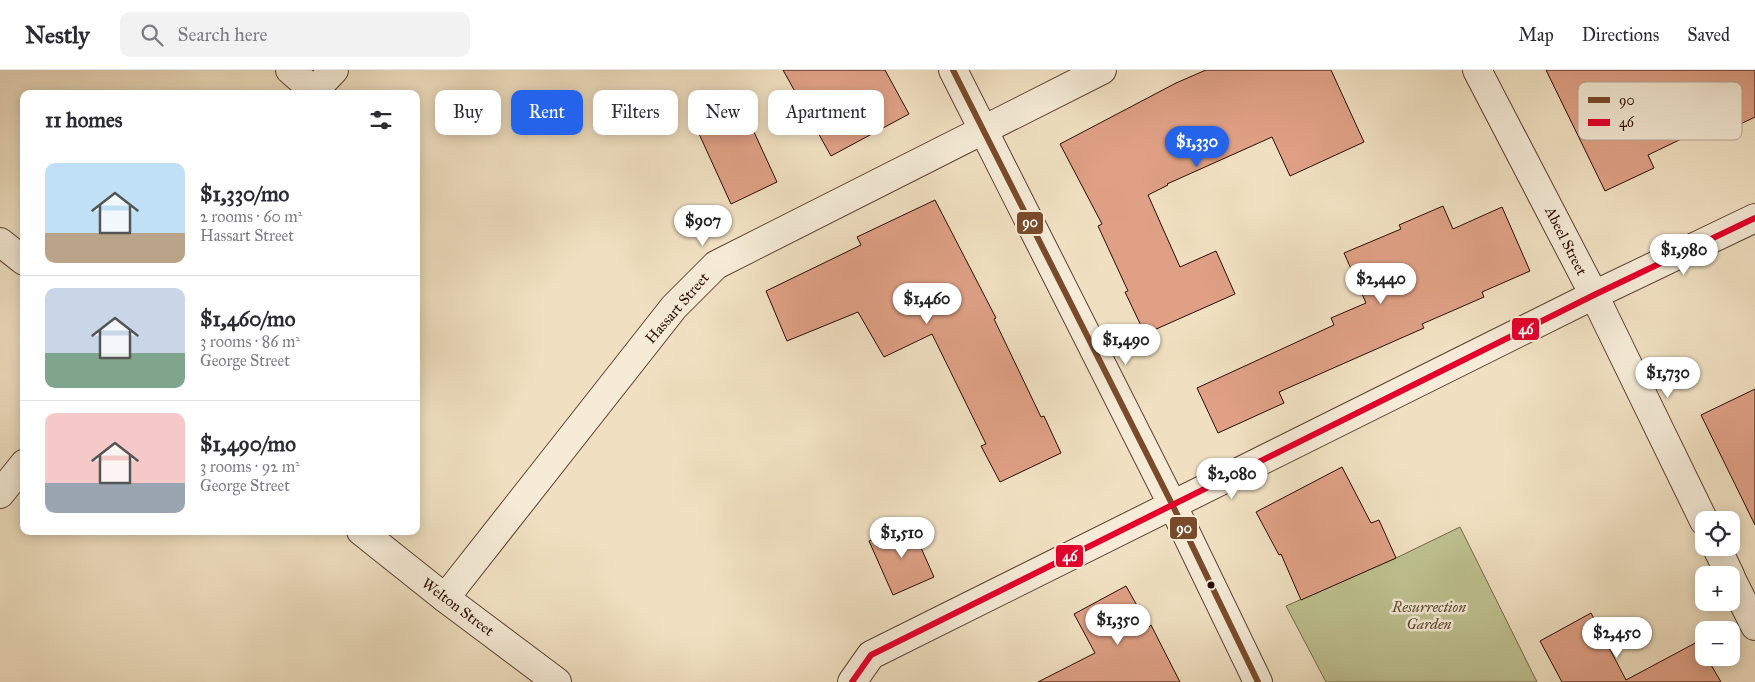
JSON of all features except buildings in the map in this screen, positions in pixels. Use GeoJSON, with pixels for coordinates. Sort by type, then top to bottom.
{"type":"FeatureCollection","features":[{"type":"Feature","properties":{"kind":"street"},"geometry":{"type":"LineString","coordinates":[[290,70],[310,90]]}},
{"type":"Feature","properties":{"kind":"street"},"geometry":{"type":"LineString","coordinates":[[314,90],[334,70]]}},
{"type":"Feature","properties":{"kind":"street"},"geometry":{"type":"LineString","coordinates":[[953,70],[1173,506],[1258,682]]}},
{"type":"Feature","properties":{"kind":"street","name":"Hassart Street"},"geometry":{"type":"LineString","coordinates":[[445,598],[674,307],[716,265],[1102,70]]}},
{"type":"Feature","properties":{"kind":"street","name":"Abeel Street"},"geometry":{"type":"LineString","coordinates":[[1477,70],[1594,295],[1699,511]]}},
{"type":"Feature","properties":{"kind":"street"},"geometry":{"type":"LineString","coordinates":[[852,682],[871,655],[1594,295],[1755,218]]}},
{"type":"Feature","properties":{"kind":"street"},"geometry":{"type":"LineString","coordinates":[[0,242],[20,258]]}},
{"type":"Feature","properties":{"kind":"street"},"geometry":{"type":"LineString","coordinates":[[0,494],[20,469]]}},
{"type":"Feature","properties":{"kind":"street","name":"Welton Street"},"geometry":{"type":"LineString","coordinates":[[366,535],[445,598],[557,682]]}},
{"type":"Feature","properties":{"kind":"street"},"geometry":{"type":"LineString","coordinates":[[1740,595],[1755,626]]}},
{"type":"Feature","properties":{"kind":"green space","name":"Resurrection Garden"},"geometry":{"type":"Polygon","coordinates":[[[1460,527],[1537,682],[1326,682],[1286,606],[1396,558],[1460,527]]]}},
{"type":"Feature","properties":{"kind":"transit line","name":"90"},"geometry":{"type":"LineString","coordinates":[[953,70],[1173,506],[1258,682]]}},
{"type":"Feature","properties":{"kind":"transit line","name":"46"},"geometry":{"type":"LineString","coordinates":[[852,682],[871,655],[1594,295],[1755,218]]}}]}
